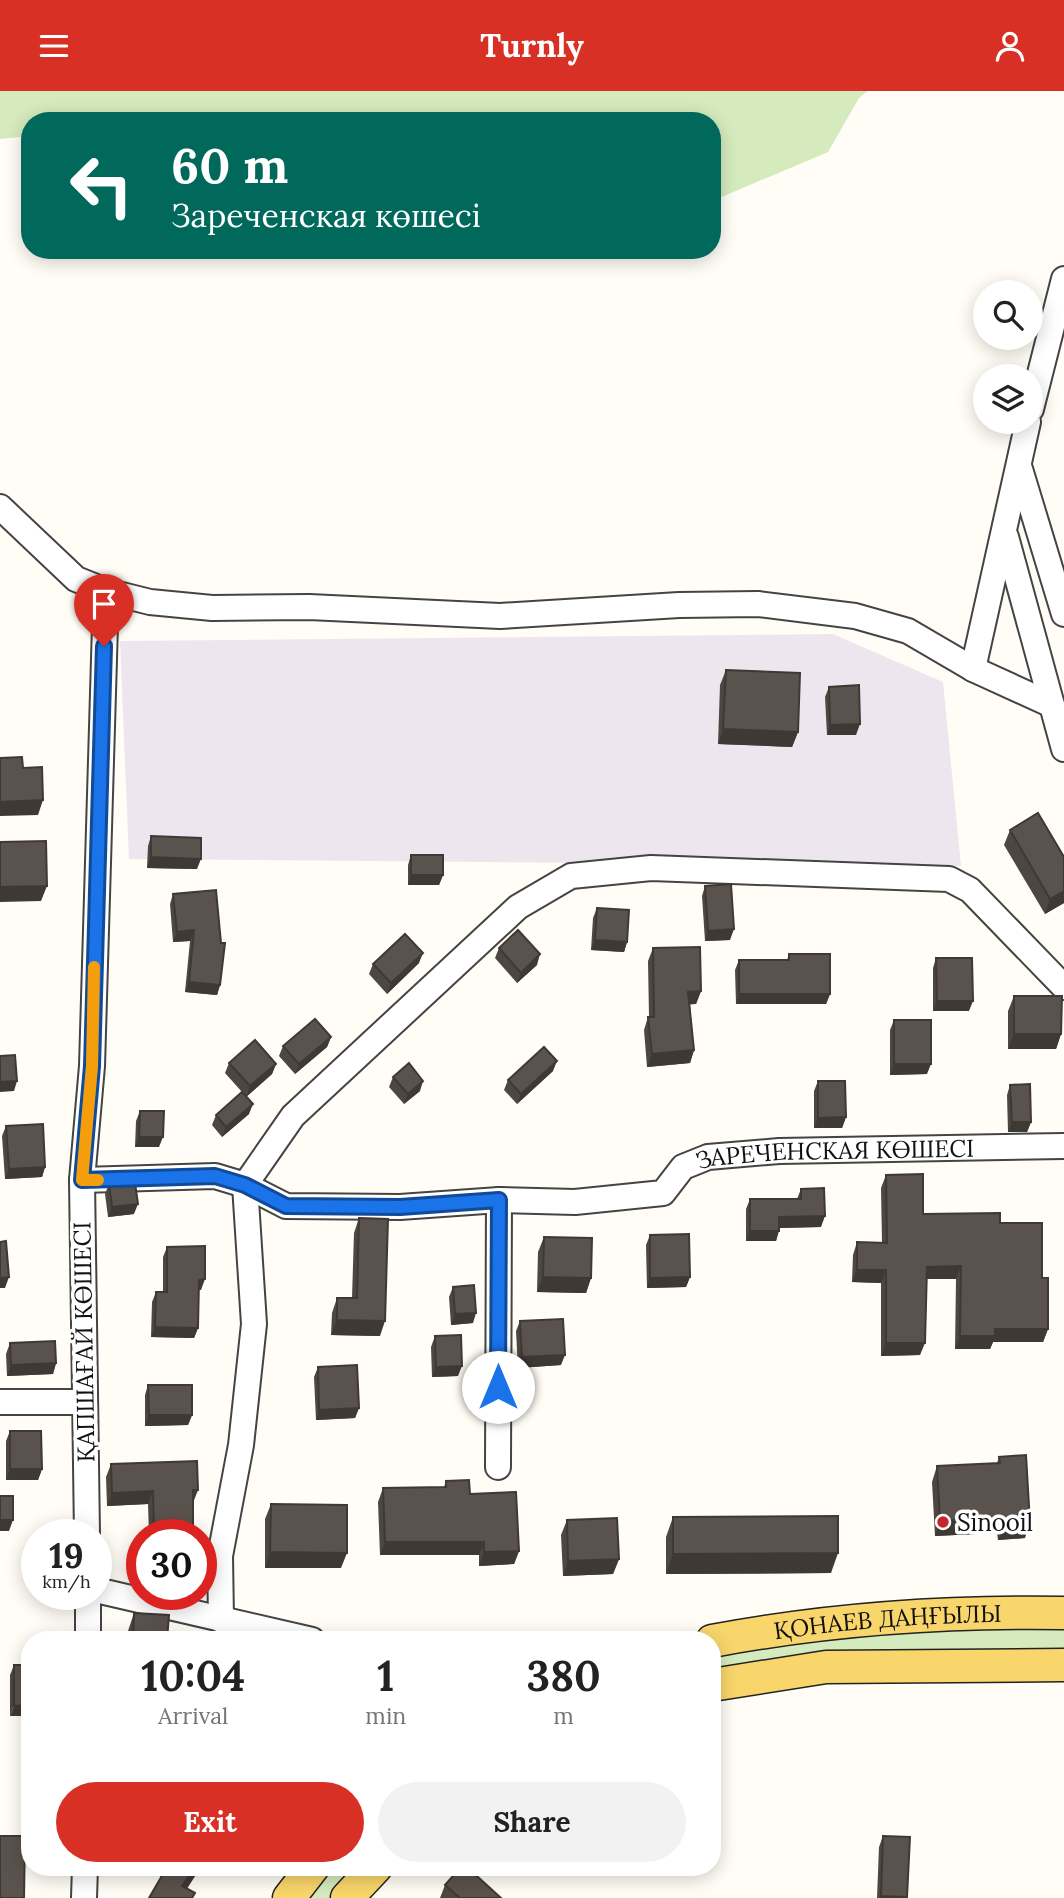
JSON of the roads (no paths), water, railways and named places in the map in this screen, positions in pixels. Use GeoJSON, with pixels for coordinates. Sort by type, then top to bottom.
{"type":"FeatureCollection","features":[{"type":"Feature","properties":{"kind":"main road","name":"ҚОНАЕВ ДАҢҒЫЛЫ"},"geometry":{"type":"LineString","coordinates":[[721,1640],[807,1626],[921,1613],[1064,1613]]}},
{"type":"Feature","properties":{"kind":"main road","name":"ҚОНАЕВ ДАҢҒЫЛЫ"},"geometry":{"type":"LineString","coordinates":[[721,1684],[826,1667],[1064,1665]]}},
{"type":"Feature","properties":{"kind":"main road"},"geometry":{"type":"LineString","coordinates":[[289,1898],[306,1876]]}},
{"type":"Feature","properties":{"kind":"main road"},"geometry":{"type":"LineString","coordinates":[[347,1898],[368,1876]]}},
{"type":"Feature","properties":{"kind":"street"},"geometry":{"type":"LineString","coordinates":[[1042,364],[1064,279]]}},
{"type":"Feature","properties":{"kind":"street"},"geometry":{"type":"LineString","coordinates":[[973,669],[1026,434]]}},
{"type":"Feature","properties":{"kind":"street"},"geometry":{"type":"LineString","coordinates":[[1019,468],[1064,614]]}},
{"type":"Feature","properties":{"kind":"street"},"geometry":{"type":"LineString","coordinates":[[0,507],[68,573],[106,591],[150,602],[212,608],[309,607],[488,616],[679,605],[758,604],[855,615],[908,631],[973,669],[1052,705]]}},
{"type":"Feature","properties":{"kind":"street"},"geometry":{"type":"LineString","coordinates":[[1004,533],[1064,749]]}},
{"type":"Feature","properties":{"kind":"street","name":"ҚАПШАҒАЙ КӨШЕСІ"},"geometry":{"type":"LineString","coordinates":[[87,1519],[82,1180],[92,1066],[106,591]]}},
{"type":"Feature","properties":{"kind":"street"},"geometry":{"type":"LineString","coordinates":[[221,1621],[220,1556],[241,1445],[254,1324],[245,1185],[293,1116],[518,907],[571,876],[651,868],[949,880],[970,890],[1064,987]]}},
{"type":"Feature","properties":{"kind":"street","name":"ЗАРЕЧЕНСКАЯ КӨШЕСІ"},"geometry":{"type":"LineString","coordinates":[[82,1180],[215,1176],[245,1185],[286,1206],[400,1207],[499,1200],[575,1202],[663,1193],[683,1167],[708,1157],[779,1151],[1064,1146]]}},
{"type":"Feature","properties":{"kind":"street"},"geometry":{"type":"LineString","coordinates":[[498,1467],[499,1200]]}},
{"type":"Feature","properties":{"kind":"street"},"geometry":{"type":"LineString","coordinates":[[0,1402],[85,1402]]}},
{"type":"Feature","properties":{"kind":"street"},"geometry":{"type":"LineString","coordinates":[[112,1594],[269,1631]]}},
{"type":"Feature","properties":{"kind":"street"},"geometry":{"type":"LineString","coordinates":[[88,1610],[88,1631]]}},
{"type":"Feature","properties":{"kind":"street"},"geometry":{"type":"LineString","coordinates":[[84,1898],[85,1876]]}},
{"type":"Feature","properties":{"kind":"place","name":"Sinooil"},"geometry":{"type":"Point","coordinates":[943,1522]}}]}
